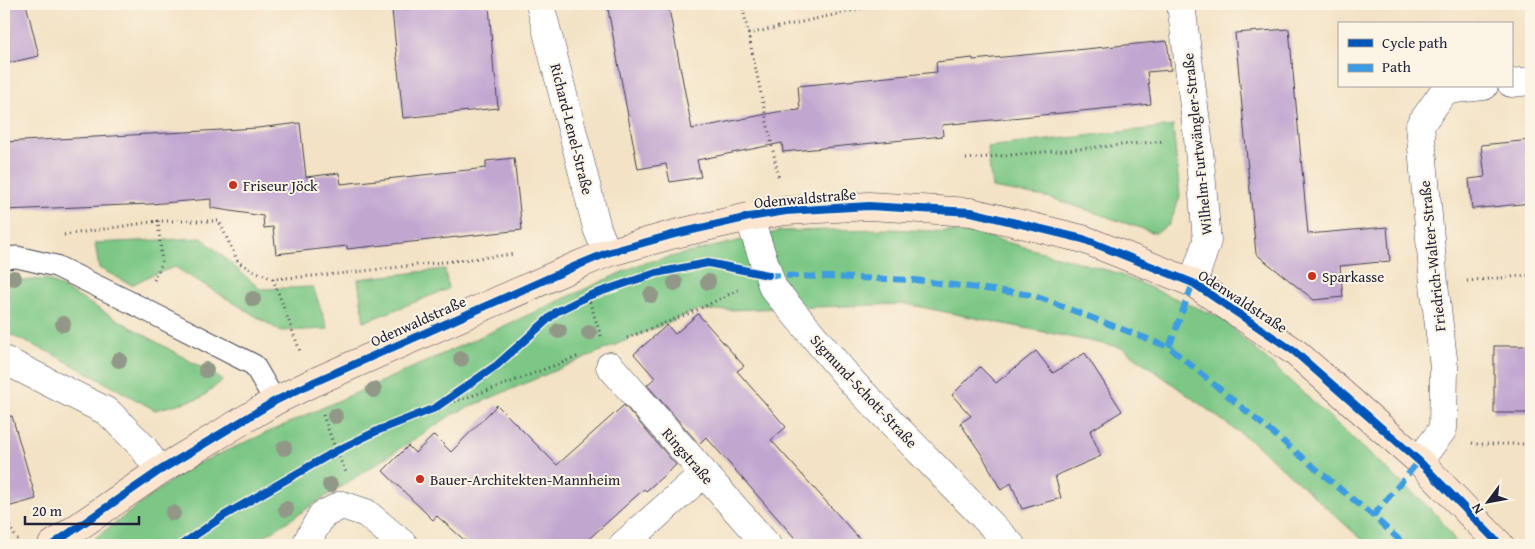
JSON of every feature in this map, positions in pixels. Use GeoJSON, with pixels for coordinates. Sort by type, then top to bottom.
{"type":"FeatureCollection","features":[{"type":"Feature","properties":{"kind":"street","name":"Richard-Lenel-Straße"},"geometry":{"type":"LineString","coordinates":[[540,4],[597,228],[607,253]]}},
{"type":"Feature","properties":{"kind":"street","name":"Wilhelm-Furtwängler-Straße"},"geometry":{"type":"LineString","coordinates":[[1181,4],[1198,138],[1207,241],[1193,283]]}},
{"type":"Feature","properties":{"kind":"street"},"geometry":{"type":"LineString","coordinates":[[1512,83],[1531,81]]}},
{"type":"Feature","properties":{"kind":"street","name":"Friedrich-Walter-Straße"},"geometry":{"type":"LineString","coordinates":[[1443,429],[1444,366],[1434,284],[1420,126],[1445,90],[1464,88]]}},
{"type":"Feature","properties":{"kind":"street","name":"Odenwaldstraße"},"geometry":{"type":"LineString","coordinates":[[52,545],[159,471],[275,401],[607,253],[675,234],[749,217],[786,211],[869,206],[971,212],[1082,239],[1193,283],[1295,352],[1419,461],[1500,545]]}},
{"type":"Feature","properties":{"kind":"street","name":"Sigmund-Schott-Straße"},"geometry":{"type":"LineString","coordinates":[[749,217],[773,288],[853,383],[1011,545]]}},
{"type":"Feature","properties":{"kind":"street"},"geometry":{"type":"LineString","coordinates":[[4,360],[108,412],[143,446],[159,471]]}},
{"type":"Feature","properties":{"kind":"street","name":"Ringstraße"},"geometry":{"type":"LineString","coordinates":[[610,366],[767,545]]}},
{"type":"Feature","properties":{"kind":"street"},"geometry":{"type":"LineString","coordinates":[[1419,461],[1443,429]]}},
{"type":"Feature","properties":{"kind":"street"},"geometry":{"type":"LineString","coordinates":[[622,545],[703,474]]}},
{"type":"Feature","properties":{"kind":"street"},"geometry":{"type":"LineString","coordinates":[[310,545],[308,540],[322,516],[342,505],[366,512],[398,544]]}},
{"type":"Feature","properties":{"kind":"lane"},"geometry":{"type":"LineString","coordinates":[[10,258],[56,266],[254,365],[275,401]]}},
{"type":"Feature","properties":{"kind":"path"},"geometry":{"type":"LineString","coordinates":[[742,4],[786,211]]}},
{"type":"Feature","properties":{"kind":"path"},"geometry":{"type":"LineString","coordinates":[[748,34],[882,4]]}},
{"type":"Feature","properties":{"kind":"path"},"geometry":{"type":"LineString","coordinates":[[966,159],[1198,138]]}},
{"type":"Feature","properties":{"kind":"path"},"geometry":{"type":"LineString","coordinates":[[142,308],[162,263],[158,221]]}},
{"type":"Feature","properties":{"kind":"path"},"geometry":{"type":"LineString","coordinates":[[10,258],[57,236],[158,221],[219,221],[238,262],[273,279],[337,274],[522,253]]}},
{"type":"Feature","properties":{"kind":"path"},"geometry":{"type":"LineString","coordinates":[[623,340],[695,311],[768,275]]}},
{"type":"Feature","properties":{"kind":"path"},"geometry":{"type":"LineString","coordinates":[[1469,281],[1531,275]]}},
{"type":"Feature","properties":{"kind":"path"},"geometry":{"type":"LineString","coordinates":[[273,279],[336,451],[366,512]]}},
{"type":"Feature","properties":{"kind":"path"},"geometry":{"type":"LineString","coordinates":[[580,300],[597,294]]}},
{"type":"Feature","properties":{"kind":"path"},"geometry":{"type":"LineString","coordinates":[[588,296],[598,327]]}},
{"type":"Feature","properties":{"kind":"path"},"geometry":{"type":"LineString","coordinates":[[435,408],[583,355]]}},
{"type":"Feature","properties":{"kind":"path"},"geometry":{"type":"LineString","coordinates":[[435,408],[458,392]]}},
{"type":"Feature","properties":{"kind":"path"},"geometry":{"type":"LineString","coordinates":[[1443,429],[1476,444],[1531,444]]}},
{"type":"Feature","properties":{"kind":"path"},"geometry":{"type":"LineString","coordinates":[[4,512],[9,526],[21,545]]}},
{"type":"Feature","properties":{"kind":"green space"},"geometry":{"type":"Polygon","coordinates":[[[1173,126],[1180,197],[1169,225],[1155,233],[1051,198],[992,188],[987,147],[1173,126]]]}},
{"type":"Feature","properties":{"kind":"green space"},"geometry":{"type":"Polygon","coordinates":[[[890,229],[974,233],[1114,272],[1221,318],[1438,516],[1458,545],[1368,545],[1259,447],[1123,348],[906,304],[695,311],[453,414],[251,545],[86,545],[188,468],[640,264],[781,231],[890,229]]]}},
{"type":"Feature","properties":{"kind":"green space"},"geometry":{"type":"Polygon","coordinates":[[[202,238],[260,289],[313,287],[328,329],[280,331],[175,267],[149,276],[132,285],[99,268],[95,243],[202,238]]]}},
{"type":"Feature","properties":{"kind":"green space"},"geometry":{"type":"Polygon","coordinates":[[[445,269],[448,289],[364,322],[358,279],[445,269]]]}},
{"type":"Feature","properties":{"kind":"green space"},"geometry":{"type":"Polygon","coordinates":[[[47,279],[223,380],[201,398],[155,410],[51,353],[4,332],[4,282],[47,279]]]}},
{"type":"Feature","properties":{"kind":"building"},"geometry":{"type":"Polygon","coordinates":[[[4,4],[26,4],[39,56],[4,64],[4,4]]]}},
{"type":"Feature","properties":{"kind":"building"},"geometry":{"type":"Polygon","coordinates":[[[489,4],[498,108],[403,118],[392,10],[489,4]]]}},
{"type":"Feature","properties":{"kind":"building"},"geometry":{"type":"Polygon","coordinates":[[[607,4],[668,4],[692,129],[777,112],[800,110],[798,86],[937,72],[936,62],[1167,41],[1171,70],[1147,72],[1151,104],[942,125],[943,136],[783,152],[782,143],[697,160],[701,177],[670,182],[666,164],[638,169],[607,4]]]}},
{"type":"Feature","properties":{"kind":"building"},"geometry":{"type":"Polygon","coordinates":[[[1289,29],[1308,234],[1387,227],[1390,261],[1340,266],[1343,297],[1314,300],[1256,254],[1235,33],[1289,29]]]}},
{"type":"Feature","properties":{"kind":"building"},"geometry":{"type":"Polygon","coordinates":[[[300,123],[306,177],[339,173],[341,184],[486,168],[486,161],[514,158],[522,230],[347,249],[347,246],[276,254],[273,227],[264,228],[263,216],[211,208],[211,199],[151,204],[4,210],[4,142],[258,128],[300,123]]]}},
{"type":"Feature","properties":{"kind":"building"},"geometry":{"type":"Polygon","coordinates":[[[1531,140],[1531,203],[1472,209],[1469,179],[1485,177],[1481,145],[1531,140]]]}},
{"type":"Feature","properties":{"kind":"building"},"geometry":{"type":"Polygon","coordinates":[[[698,314],[744,366],[737,371],[786,427],[771,440],[865,545],[801,545],[706,437],[699,444],[647,385],[655,378],[634,354],[667,325],[675,334],[698,314]]]}},
{"type":"Feature","properties":{"kind":"building"},"geometry":{"type":"Polygon","coordinates":[[[1494,346],[1531,346],[1531,413],[1494,413],[1494,346]]]}},
{"type":"Feature","properties":{"kind":"building"},"geometry":{"type":"Polygon","coordinates":[[[1036,351],[1053,373],[1085,353],[1122,411],[1090,431],[1101,456],[1055,476],[1061,498],[1022,509],[1011,483],[1001,490],[982,455],[960,423],[971,416],[952,395],[980,367],[996,383],[1036,351]]]}},
{"type":"Feature","properties":{"kind":"building"},"geometry":{"type":"Polygon","coordinates":[[[497,405],[557,465],[624,405],[676,465],[646,491],[644,489],[582,545],[470,545],[437,516],[433,520],[383,471],[408,446],[415,453],[434,435],[451,452],[497,405]]]}},
{"type":"Feature","properties":{"kind":"building"},"geometry":{"type":"Polygon","coordinates":[[[12,416],[36,499],[4,508],[4,417],[12,416]]]}},
{"type":"Feature","properties":{"kind":"marked path"},"geometry":{"type":"LineString","coordinates":[[768,275],[915,280],[1032,295],[1169,347],[1373,516],[1405,545]]}},
{"type":"Feature","properties":{"kind":"marked path"},"geometry":{"type":"LineString","coordinates":[[1169,347],[1193,283]]}},
{"type":"Feature","properties":{"kind":"marked path"},"geometry":{"type":"LineString","coordinates":[[1373,516],[1419,461]]}},
{"type":"Feature","properties":{"kind":"cycle path"},"geometry":{"type":"LineString","coordinates":[[52,545],[159,471],[275,401],[607,253],[675,234],[749,217],[786,211],[869,206],[971,212],[1083,239],[1193,283],[1295,352],[1419,461],[1500,545]]}},
{"type":"Feature","properties":{"kind":"cycle path"},"geometry":{"type":"LineString","coordinates":[[181,545],[225,515],[336,451],[379,430],[435,408],[497,365],[556,312],[588,296],[656,273],[708,263],[768,275]]}},
{"type":"Feature","properties":{"kind":"place","name":"Friseur Jöck"},"geometry":{"type":"Point","coordinates":[233,185]}},
{"type":"Feature","properties":{"kind":"place","name":"Sparkasse"},"geometry":{"type":"Point","coordinates":[1312,276]}},
{"type":"Feature","properties":{"kind":"place","name":"Bauer-Architekten-Mannheim"},"geometry":{"type":"Point","coordinates":[420,479]}}]}
